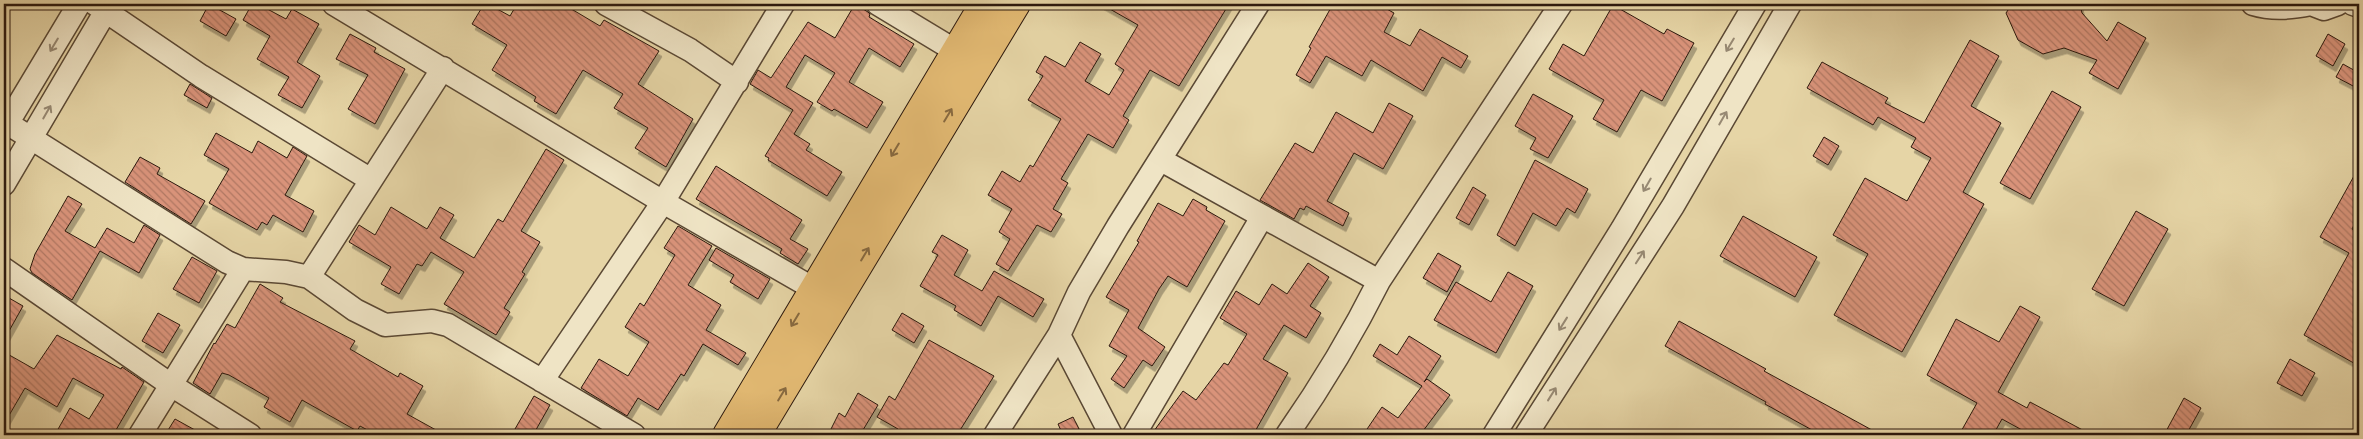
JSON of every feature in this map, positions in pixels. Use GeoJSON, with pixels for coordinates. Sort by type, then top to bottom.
{"type":"FeatureCollection","features":[{"type":"Feature","properties":{"kind":"main road"},"geometry":{"type":"LineString","coordinates":[[726,435],[984,4]]}},
{"type":"Feature","properties":{"kind":"main road"},"geometry":{"type":"LineString","coordinates":[[756,435],[1016,4]]}},
{"type":"Feature","properties":{"kind":"street"},"geometry":{"type":"LineString","coordinates":[[79,4],[6,126],[32,138],[206,250],[243,269],[286,272],[309,277],[355,310],[378,323],[392,326],[418,321],[440,322],[469,337],[634,435]]}},
{"type":"Feature","properties":{"kind":"street"},"geometry":{"type":"LineString","coordinates":[[334,4],[366,11],[443,68],[663,202],[837,302]]}},
{"type":"Feature","properties":{"kind":"street"},"geometry":{"type":"LineString","coordinates":[[606,4],[690,50],[736,82]]}},
{"type":"Feature","properties":{"kind":"street"},"geometry":{"type":"LineString","coordinates":[[542,381],[663,202],[783,4]]}},
{"type":"Feature","properties":{"kind":"street"},"geometry":{"type":"LineString","coordinates":[[878,4],[978,65]]}},
{"type":"Feature","properties":{"kind":"street"},"geometry":{"type":"LineString","coordinates":[[995,435],[1059,335],[1084,284],[1118,226],[1258,4]]}},
{"type":"Feature","properties":{"kind":"street"},"geometry":{"type":"LineString","coordinates":[[1287,435],[1314,396],[1360,319],[1378,282],[1561,4]]}},
{"type":"Feature","properties":{"kind":"street"},"geometry":{"type":"LineString","coordinates":[[1494,435],[1622,229],[1755,4]]}},
{"type":"Feature","properties":{"kind":"street"},"geometry":{"type":"LineString","coordinates":[[1526,435],[1673,206],[1790,4]]}},
{"type":"Feature","properties":{"kind":"street"},"geometry":{"type":"LineString","coordinates":[[2253,4],[2266,8],[2287,9],[2311,4],[2324,9],[2338,4]]}},
{"type":"Feature","properties":{"kind":"street"},"geometry":{"type":"LineString","coordinates":[[2353,4],[2359,6]]}},
{"type":"Feature","properties":{"kind":"street"},"geometry":{"type":"LineString","coordinates":[[4,184],[32,138],[103,6],[201,76],[371,180]]}},
{"type":"Feature","properties":{"kind":"street"},"geometry":{"type":"LineString","coordinates":[[309,277],[443,68]]}},
{"type":"Feature","properties":{"kind":"street"},"geometry":{"type":"LineString","coordinates":[[1161,160],[1378,282]]}},
{"type":"Feature","properties":{"kind":"street"},"geometry":{"type":"LineString","coordinates":[[1134,435],[1262,217]]}},
{"type":"Feature","properties":{"kind":"street"},"geometry":{"type":"LineString","coordinates":[[4,269],[171,385],[250,435]]}},
{"type":"Feature","properties":{"kind":"street"},"geometry":{"type":"LineString","coordinates":[[140,435],[243,269]]}},
{"type":"Feature","properties":{"kind":"street"},"geometry":{"type":"LineString","coordinates":[[1059,335],[1111,435]]}},
{"type":"Feature","properties":{"kind":"building"},"geometry":{"type":"Polygon","coordinates":[[[209,4],[236,19],[226,36],[200,21],[209,4]]]}},
{"type":"Feature","properties":{"kind":"building"},"geometry":{"type":"Polygon","coordinates":[[[252,4],[258,4],[286,19],[292,9],[319,24],[297,62],[320,76],[302,108],[278,95],[289,77],[257,59],[270,36],[243,20],[252,4]]]}},
{"type":"Feature","properties":{"kind":"building"},"geometry":{"type":"Polygon","coordinates":[[[484,4],[488,4],[510,16],[517,4],[563,4],[600,26],[604,20],[659,51],[638,84],[693,119],[666,167],[635,148],[648,128],[614,108],[623,94],[583,70],[556,114],[534,101],[536,97],[492,70],[507,45],[472,24],[484,4]]]}},
{"type":"Feature","properties":{"kind":"building"},"geometry":{"type":"Polygon","coordinates":[[[855,4],[868,12],[870,14],[869,17],[914,44],[900,67],[869,48],[849,82],[883,102],[867,128],[834,109],[832,111],[817,102],[835,73],[805,55],[786,87],[813,103],[794,134],[810,144],[806,150],[842,172],[827,196],[768,160],[769,158],[765,156],[793,110],[750,84],[758,70],[771,78],[808,22],[835,38],[855,4]]]}},
{"type":"Feature","properties":{"kind":"building"},"geometry":{"type":"Polygon","coordinates":[[[1101,4],[1229,4],[1179,86],[1150,70],[1123,116],[1129,120],[1113,148],[1088,134],[1061,179],[1068,183],[1053,209],[1062,214],[1051,232],[1037,225],[1008,271],[996,264],[1010,239],[999,232],[1012,209],[988,195],[1002,171],[1020,182],[1030,165],[1033,167],[1061,119],[1028,100],[1043,76],[1036,72],[1045,56],[1065,67],[1080,42],[1101,54],[1085,81],[1109,95],[1124,70],[1115,64],[1138,25],[1101,4]]]}},
{"type":"Feature","properties":{"kind":"building"},"geometry":{"type":"Polygon","coordinates":[[[1333,4],[1378,4],[1394,13],[1384,32],[1410,46],[1420,29],[1468,56],[1461,68],[1442,57],[1423,91],[1371,60],[1362,76],[1326,56],[1310,83],[1296,75],[1333,4]]]}},
{"type":"Feature","properties":{"kind":"building"},"geometry":{"type":"Polygon","coordinates":[[[2012,4],[2080,4],[2082,13],[2107,41],[2118,22],[2146,38],[2118,89],[2089,73],[2097,60],[2064,48],[2043,54],[2018,40],[2006,13],[2012,4]]]}},
{"type":"Feature","properties":{"kind":"building"},"geometry":{"type":"Polygon","coordinates":[[[1613,5],[1664,34],[1667,29],[1694,43],[1662,101],[1641,90],[1617,132],[1593,119],[1604,100],[1549,69],[1563,44],[1584,56],[1613,5]]]}},
{"type":"Feature","properties":{"kind":"building"},"geometry":{"type":"Polygon","coordinates":[[[350,34],[376,48],[374,52],[405,69],[375,124],[348,109],[368,75],[336,59],[350,34]]]}},
{"type":"Feature","properties":{"kind":"building"},"geometry":{"type":"Polygon","coordinates":[[[2328,34],[2345,44],[2333,66],[2316,56],[2328,34]]]}},
{"type":"Feature","properties":{"kind":"building"},"geometry":{"type":"Polygon","coordinates":[[[1970,40],[1999,56],[1971,106],[2001,123],[1963,192],[1984,204],[1902,352],[1834,315],[1868,254],[1833,235],[1865,178],[1907,201],[1931,158],[1911,147],[1916,138],[1878,117],[1873,125],[1807,88],[1822,62],[1888,98],[1885,103],[1924,123],[1970,40]]]}},
{"type":"Feature","properties":{"kind":"building"},"geometry":{"type":"Polygon","coordinates":[[[2343,64],[2359,73],[2359,79],[2355,87],[2336,77],[2343,64]]]}},
{"type":"Feature","properties":{"kind":"building"},"geometry":{"type":"Polygon","coordinates":[[[190,84],[212,98],[207,108],[184,95],[190,84]]]}},
{"type":"Feature","properties":{"kind":"building"},"geometry":{"type":"Polygon","coordinates":[[[2052,91],[2081,107],[2030,199],[2000,183],[2052,91]]]}},
{"type":"Feature","properties":{"kind":"building"},"geometry":{"type":"Polygon","coordinates":[[[1533,94],[1573,116],[1548,158],[1530,149],[1536,138],[1515,126],[1533,94]]]}},
{"type":"Feature","properties":{"kind":"building"},"geometry":{"type":"Polygon","coordinates":[[[1389,103],[1413,116],[1383,169],[1354,153],[1327,201],[1349,213],[1343,226],[1306,206],[1304,210],[1300,208],[1294,219],[1260,200],[1295,143],[1313,153],[1336,112],[1373,133],[1389,103]]]}},
{"type":"Feature","properties":{"kind":"building"},"geometry":{"type":"Polygon","coordinates":[[[216,133],[252,153],[258,141],[287,158],[293,147],[307,156],[285,195],[314,211],[303,232],[273,215],[267,225],[262,222],[257,230],[209,203],[229,169],[204,155],[216,133]]]}},
{"type":"Feature","properties":{"kind":"building"},"geometry":{"type":"Polygon","coordinates":[[[1824,137],[1839,146],[1828,165],[1813,156],[1824,137]]]}},
{"type":"Feature","properties":{"kind":"building"},"geometry":{"type":"Polygon","coordinates":[[[546,149],[564,160],[521,231],[540,242],[522,272],[525,274],[504,308],[510,312],[496,335],[444,304],[464,272],[431,252],[422,266],[417,264],[399,294],[381,284],[391,267],[349,242],[359,225],[375,235],[391,207],[427,229],[440,207],[454,215],[440,238],[474,258],[498,219],[503,222],[546,149]]]}},
{"type":"Feature","properties":{"kind":"building"},"geometry":{"type":"Polygon","coordinates":[[[140,157],[160,168],[157,174],[205,201],[191,224],[125,182],[140,157]]]}},
{"type":"Feature","properties":{"kind":"building"},"geometry":{"type":"Polygon","coordinates":[[[1535,160],[1588,189],[1575,213],[1567,208],[1556,226],[1533,213],[1515,246],[1497,235],[1535,160]]]}},
{"type":"Feature","properties":{"kind":"building"},"geometry":{"type":"Polygon","coordinates":[[[716,166],[802,220],[790,239],[808,249],[798,264],[780,253],[782,249],[696,199],[716,166]]]}},
{"type":"Feature","properties":{"kind":"building"},"geometry":{"type":"Polygon","coordinates":[[[2359,167],[2359,215],[2352,229],[2359,233],[2359,366],[2304,335],[2349,253],[2320,237],[2359,167]]]}},
{"type":"Feature","properties":{"kind":"building"},"geometry":{"type":"Polygon","coordinates":[[[1473,187],[1486,195],[1469,225],[1456,218],[1473,187]]]}},
{"type":"Feature","properties":{"kind":"building"},"geometry":{"type":"Polygon","coordinates":[[[68,196],[82,204],[65,231],[95,248],[107,228],[134,243],[144,225],[160,235],[139,273],[100,251],[72,300],[32,273],[30,269],[35,254],[68,196]]]}},
{"type":"Feature","properties":{"kind":"building"},"geometry":{"type":"Polygon","coordinates":[[[1193,199],[1207,207],[1206,210],[1225,221],[1187,287],[1168,276],[1159,289],[1138,328],[1165,347],[1152,366],[1143,360],[1124,388],[1111,379],[1127,356],[1109,346],[1129,310],[1106,297],[1139,242],[1137,241],[1158,203],[1183,216],[1193,199]]]}},
{"type":"Feature","properties":{"kind":"building"},"geometry":{"type":"Polygon","coordinates":[[[2136,211],[2168,229],[2124,306],[2092,289],[2136,211]]]}},
{"type":"Feature","properties":{"kind":"building"},"geometry":{"type":"Polygon","coordinates":[[[1743,216],[1817,257],[1795,297],[1720,256],[1743,216]]]}},
{"type":"Feature","properties":{"kind":"building"},"geometry":{"type":"Polygon","coordinates":[[[678,226],[712,246],[688,285],[721,305],[706,330],[746,353],[738,365],[703,344],[684,376],[681,374],[658,410],[638,398],[627,416],[581,388],[599,359],[628,376],[649,342],[625,327],[640,303],[644,306],[675,255],[664,248],[678,226]]]}},
{"type":"Feature","properties":{"kind":"building"},"geometry":{"type":"Polygon","coordinates":[[[942,235],[968,250],[954,275],[982,291],[994,271],[1044,299],[1033,317],[998,296],[981,326],[954,310],[956,306],[920,286],[938,255],[932,252],[942,235]]]}},
{"type":"Feature","properties":{"kind":"building"},"geometry":{"type":"Polygon","coordinates":[[[716,248],[770,279],[758,299],[730,282],[734,275],[709,260],[716,248]]]}},
{"type":"Feature","properties":{"kind":"building"},"geometry":{"type":"Polygon","coordinates":[[[1438,253],[1461,266],[1447,292],[1423,278],[1438,253]]]}},
{"type":"Feature","properties":{"kind":"building"},"geometry":{"type":"Polygon","coordinates":[[[192,257],[217,271],[199,303],[173,289],[192,257]]]}},
{"type":"Feature","properties":{"kind":"building"},"geometry":{"type":"Polygon","coordinates":[[[1308,263],[1329,277],[1310,306],[1321,313],[1306,338],[1284,325],[1263,359],[1288,373],[1253,435],[1151,435],[1183,391],[1196,400],[1224,363],[1228,365],[1247,334],[1220,318],[1236,291],[1259,305],[1272,284],[1287,294],[1308,263]]]}},
{"type":"Feature","properties":{"kind":"building"},"geometry":{"type":"Polygon","coordinates":[[[1508,272],[1533,286],[1496,353],[1434,320],[1456,282],[1491,302],[1508,272]]]}},
{"type":"Feature","properties":{"kind":"building"},"geometry":{"type":"Polygon","coordinates":[[[260,284],[283,298],[280,302],[355,341],[350,349],[398,377],[400,373],[423,386],[407,414],[445,435],[377,435],[360,426],[357,431],[302,400],[290,422],[264,407],[269,398],[229,375],[222,373],[210,394],[193,383],[214,343],[227,324],[235,328],[260,284]]]}},
{"type":"Feature","properties":{"kind":"building"},"geometry":{"type":"Polygon","coordinates":[[[9,298],[23,306],[4,340],[4,308],[9,298]]]}},
{"type":"Feature","properties":{"kind":"building"},"geometry":{"type":"Polygon","coordinates":[[[2020,306],[2040,317],[1998,392],[2027,408],[2030,402],[2092,435],[2031,435],[2002,419],[1993,435],[1959,435],[1977,403],[1927,375],[1956,319],[1999,342],[2020,306]]]}},
{"type":"Feature","properties":{"kind":"building"},"geometry":{"type":"Polygon","coordinates":[[[158,313],[180,325],[163,353],[142,341],[158,313]]]}},
{"type":"Feature","properties":{"kind":"building"},"geometry":{"type":"Polygon","coordinates":[[[902,313],[924,326],[914,343],[892,330],[902,313]]]}},
{"type":"Feature","properties":{"kind":"building"},"geometry":{"type":"Polygon","coordinates":[[[1679,321],[1766,369],[1764,371],[1881,435],[1821,435],[1765,404],[1766,402],[1665,346],[1679,321]]]}},
{"type":"Feature","properties":{"kind":"building"},"geometry":{"type":"Polygon","coordinates":[[[57,335],[121,369],[122,367],[144,382],[113,435],[65,435],[57,431],[70,408],[89,419],[104,395],[73,378],[57,407],[25,388],[4,424],[4,352],[34,369],[57,335]]]}},
{"type":"Feature","properties":{"kind":"building"},"geometry":{"type":"Polygon","coordinates":[[[1409,336],[1441,356],[1424,382],[1427,379],[1450,395],[1420,435],[1363,435],[1382,407],[1398,418],[1422,386],[1373,356],[1380,344],[1397,355],[1409,336]]]}},
{"type":"Feature","properties":{"kind":"building"},"geometry":{"type":"Polygon","coordinates":[[[929,340],[994,376],[957,435],[894,435],[898,429],[877,417],[889,396],[895,400],[929,340]]]}},
{"type":"Feature","properties":{"kind":"building"},"geometry":{"type":"Polygon","coordinates":[[[2290,359],[2315,373],[2302,396],[2277,383],[2290,359]]]}},
{"type":"Feature","properties":{"kind":"building"},"geometry":{"type":"Polygon","coordinates":[[[858,393],[878,405],[860,435],[828,435],[839,413],[845,417],[858,393]]]}},
{"type":"Feature","properties":{"kind":"building"},"geometry":{"type":"Polygon","coordinates":[[[534,396],[550,405],[533,435],[526,435],[515,429],[534,396]]]}},
{"type":"Feature","properties":{"kind":"building"},"geometry":{"type":"Polygon","coordinates":[[[2184,398],[2201,408],[2186,435],[2164,435],[2184,398]]]}},
{"type":"Feature","properties":{"kind":"building"},"geometry":{"type":"Polygon","coordinates":[[[1073,417],[1079,429],[1063,435],[1058,424],[1073,417]]]}},
{"type":"Feature","properties":{"kind":"building"},"geometry":{"type":"Polygon","coordinates":[[[175,419],[204,435],[165,435],[175,419]]]}}]}
